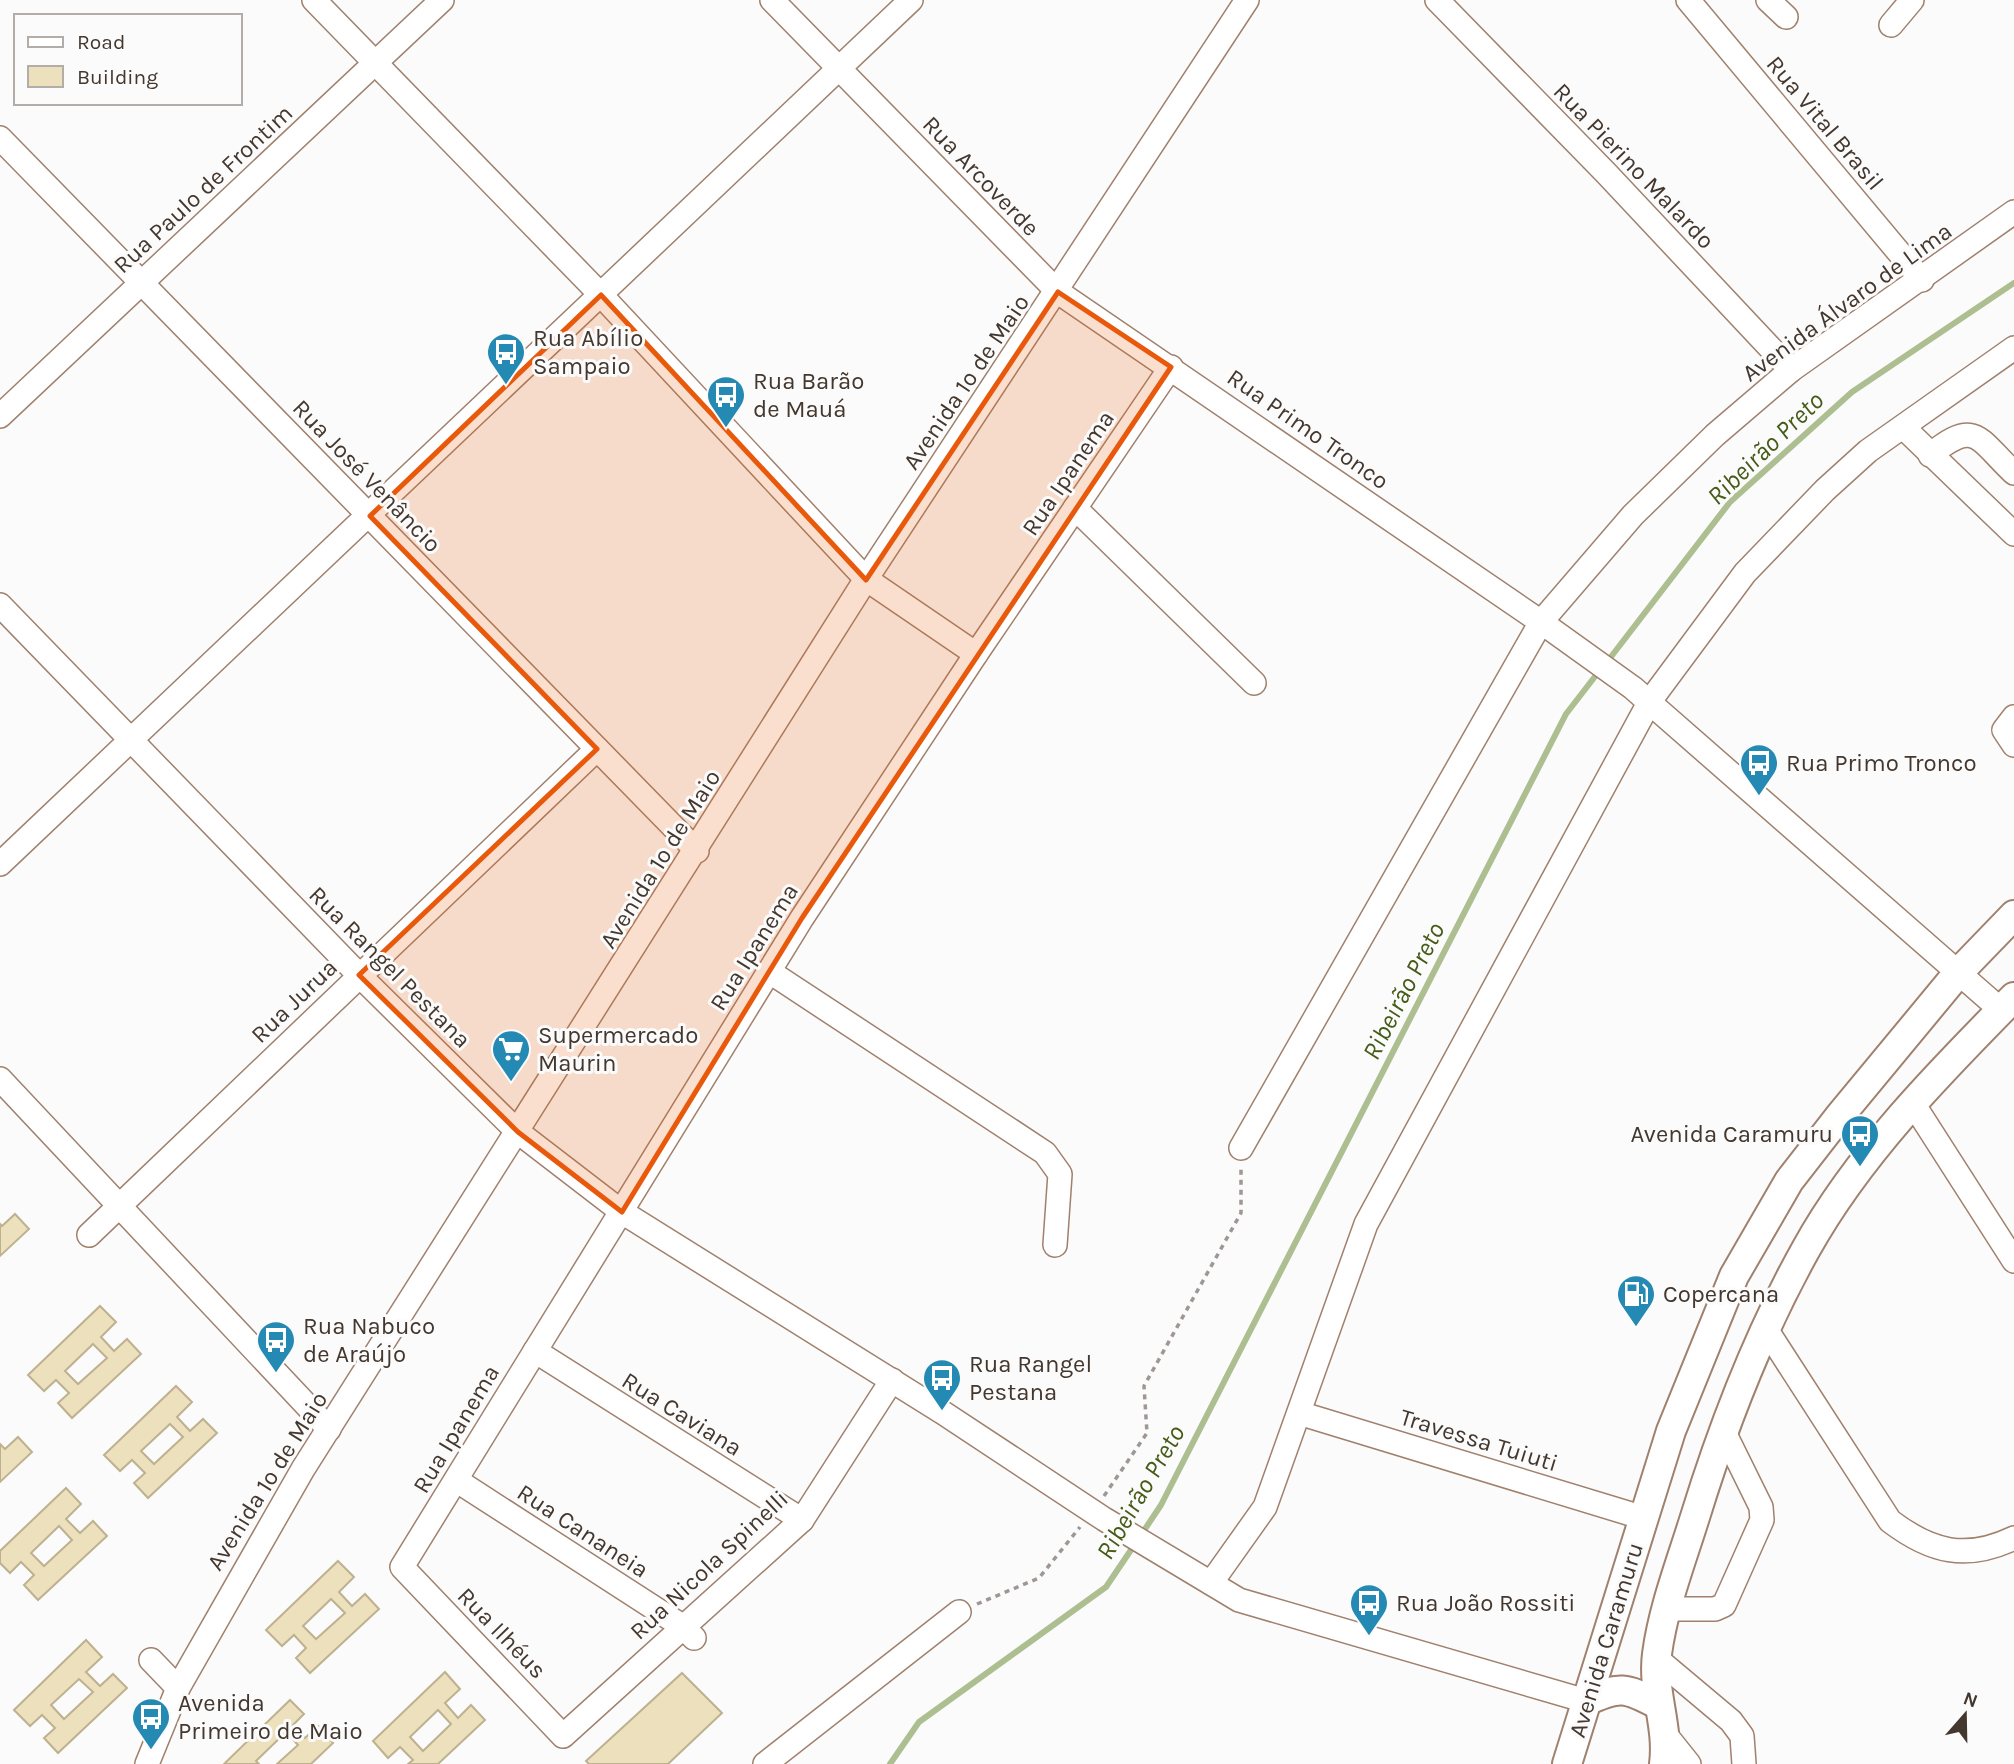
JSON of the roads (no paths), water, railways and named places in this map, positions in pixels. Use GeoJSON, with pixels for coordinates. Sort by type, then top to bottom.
{"type":"FeatureCollection","features":[{"type":"Feature","properties":{"kind":"main road","name":"Avenida Caramuru"},"geometry":{"type":"LineString","coordinates":[[1567,1764],[1644,1518],[1699,1356],[1734,1276],[1789,1181],[1829,1128],[1958,973],[2014,915]]}},
{"type":"Feature","properties":{"kind":"main road","name":"Avenida Caramuru"},"geometry":{"type":"LineString","coordinates":[[1664,1764],[1665,1734],[1657,1704],[1656,1658],[1667,1609],[1710,1469],[1766,1329],[1807,1247],[1860,1168],[2007,1003]]}},
{"type":"Feature","properties":{"kind":"main road"},"geometry":{"type":"LineString","coordinates":[[1586,1702],[1612,1690],[1623,1689],[1657,1704]]}},
{"type":"Feature","properties":{"kind":"street"},"geometry":{"type":"LineString","coordinates":[[314,0],[601,295],[866,579],[976,654]]}},
{"type":"Feature","properties":{"kind":"street","name":"Rua Paulo de Frontim"},"geometry":{"type":"LineString","coordinates":[[0,416],[442,0]]}},
{"type":"Feature","properties":{"kind":"street","name":"Rua Arcoverde"},"geometry":{"type":"LineString","coordinates":[[772,0],[1058,292],[1171,367]]}},
{"type":"Feature","properties":{"kind":"street"},"geometry":{"type":"LineString","coordinates":[[0,864],[370,516],[911,0]]}},
{"type":"Feature","properties":{"kind":"street","name":"Rua Pierino Malardo"},"geometry":{"type":"LineString","coordinates":[[1437,0],[1606,173],[1791,370]]}},
{"type":"Feature","properties":{"kind":"street","name":"Rua Vital Brasil"},"geometry":{"type":"LineString","coordinates":[[1688,0],[1922,280]]}},
{"type":"Feature","properties":{"kind":"street"},"geometry":{"type":"LineString","coordinates":[[1768,0],[1786,17]]}},
{"type":"Feature","properties":{"kind":"street"},"geometry":{"type":"LineString","coordinates":[[1891,25],[1912,0]]}},
{"type":"Feature","properties":{"kind":"street","name":"Avenida 1º de Maio"},"geometry":{"type":"LineString","coordinates":[[147,1764],[178,1688],[257,1544],[697,851],[866,579],[1058,292],[1237,4]]}},
{"type":"Feature","properties":{"kind":"street","name":"Rua José Venâncio"},"geometry":{"type":"LineString","coordinates":[[0,138],[697,851]]}},
{"type":"Feature","properties":{"kind":"street","name":"Avenida Álvaro de Lima"},"geometry":{"type":"LineString","coordinates":[[1241,1148],[1541,622],[1633,515],[1714,435],[1791,370],[1922,280],[2014,212]]}},
{"type":"Feature","properties":{"kind":"street"},"geometry":{"type":"LineString","coordinates":[[1586,1702],[1239,1600],[1210,1583],[1265,1507],[1366,1224],[1641,695],[1745,573],[1825,490],[1868,451],[2014,348]]}},
{"type":"Feature","properties":{"kind":"street","name":"Rua Ipanema"},"geometry":{"type":"LineString","coordinates":[[402,1567],[802,918],[976,654],[1171,367]]}},
{"type":"Feature","properties":{"kind":"street","name":"Rua Primo Tronco"},"geometry":{"type":"LineString","coordinates":[[1171,367],[1541,622],[1641,695],[1958,973],[2007,1003]]}},
{"type":"Feature","properties":{"kind":"street"},"geometry":{"type":"LineString","coordinates":[[1903,427],[2014,534]]}},
{"type":"Feature","properties":{"kind":"street"},"geometry":{"type":"LineString","coordinates":[[1930,455],[1954,435],[1964,433],[1975,436],[2014,474]]}},
{"type":"Feature","properties":{"kind":"street"},"geometry":{"type":"LineString","coordinates":[[1075,508],[1254,682]]}},
{"type":"Feature","properties":{"kind":"street","name":"Rua Rangel Pestana"},"geometry":{"type":"LineString","coordinates":[[0,606],[359,975],[518,1132],[622,1212],[892,1380],[1098,1515],[1210,1583]]}},
{"type":"Feature","properties":{"kind":"street"},"geometry":{"type":"LineString","coordinates":[[2014,717],[2004,730],[2014,745]]}},
{"type":"Feature","properties":{"kind":"street","name":"Rua Jurua"},"geometry":{"type":"LineString","coordinates":[[89,1235],[597,749]]}},
{"type":"Feature","properties":{"kind":"street"},"geometry":{"type":"LineString","coordinates":[[770,972],[1045,1153],[1060,1174],[1055,1245]]}},
{"type":"Feature","properties":{"kind":"street"},"geometry":{"type":"LineString","coordinates":[[0,1079],[329,1429]]}},
{"type":"Feature","properties":{"kind":"street"},"geometry":{"type":"LineString","coordinates":[[1914,1105],[2005,1228],[2014,1262]]}},
{"type":"Feature","properties":{"kind":"street"},"geometry":{"type":"LineString","coordinates":[[1766,1329],[1891,1521],[1915,1540],[1945,1552],[1981,1549],[2014,1538]]}},
{"type":"Feature","properties":{"kind":"street","name":"Rua Caviana"},"geometry":{"type":"LineString","coordinates":[[535,1351],[802,1520]]}},
{"type":"Feature","properties":{"kind":"street","name":"Rua Nicola Spinelli"},"geometry":{"type":"LineString","coordinates":[[564,1736],[688,1632],[802,1520],[892,1380]]}},
{"type":"Feature","properties":{"kind":"street","name":"Travessa Tuiuti"},"geometry":{"type":"LineString","coordinates":[[1299,1413],[1644,1518]]}},
{"type":"Feature","properties":{"kind":"street"},"geometry":{"type":"LineString","coordinates":[[1667,1609],[1716,1609],[1724,1605],[1762,1520],[1761,1507],[1724,1432]]}},
{"type":"Feature","properties":{"kind":"street","name":"Rua Cananeia"},"geometry":{"type":"LineString","coordinates":[[456,1480],[688,1632]]}},
{"type":"Feature","properties":{"kind":"street","name":"Rua Ilhéus"},"geometry":{"type":"LineString","coordinates":[[402,1567],[564,1736]]}},
{"type":"Feature","properties":{"kind":"street"},"geometry":{"type":"LineString","coordinates":[[765,1764],[960,1612]]}},
{"type":"Feature","properties":{"kind":"street"},"geometry":{"type":"LineString","coordinates":[[1656,1658],[1731,1721],[1742,1736],[1744,1764]]}},
{"type":"Feature","properties":{"kind":"street"},"geometry":{"type":"LineString","coordinates":[[151,1660],[178,1688]]}},
{"type":"Feature","properties":{"kind":"street"},"geometry":{"type":"LineString","coordinates":[[1665,1734],[1689,1764]]}},
{"type":"Feature","properties":{"kind":"waterway","name":"Ribeirão Preto"},"geometry":{"type":"LineString","coordinates":[[1607,662],[1730,502],[1852,392],[2014,283]]}},
{"type":"Feature","properties":{"kind":"waterway","name":"Ribeirão Preto"},"geometry":{"type":"LineString","coordinates":[[1141,1535],[1161,1505],[1566,714],[1600,670]]}},
{"type":"Feature","properties":{"kind":"waterway","name":"Ribeirão Preto"},"geometry":{"type":"LineString","coordinates":[[890,1764],[919,1722],[1106,1587],[1135,1544]]}},
{"type":"Feature","properties":{"kind":"place","name":"Rua Abílio Sampaio"},"geometry":{"type":"Point","coordinates":[506,386]}},
{"type":"Feature","properties":{"kind":"place","name":"Rua Barão de Mauá"},"geometry":{"type":"Point","coordinates":[726,429]}},
{"type":"Feature","properties":{"kind":"place","name":"Rua Primo Tronco"},"geometry":{"type":"Point","coordinates":[1759,797]}},
{"type":"Feature","properties":{"kind":"place","name":"Supermercado Maurin"},"geometry":{"type":"Point","coordinates":[511,1083]}},
{"type":"Feature","properties":{"kind":"place","name":"Avenida Caramuru"},"geometry":{"type":"Point","coordinates":[1860,1168]}},
{"type":"Feature","properties":{"kind":"place","name":"Copercana"},"geometry":{"type":"Point","coordinates":[1636,1328]}},
{"type":"Feature","properties":{"kind":"place","name":"Rua Nabuco de Araújo"},"geometry":{"type":"Point","coordinates":[276,1374]}},
{"type":"Feature","properties":{"kind":"place","name":"Rua Rangel Pestana"},"geometry":{"type":"Point","coordinates":[942,1412]}},
{"type":"Feature","properties":{"kind":"place","name":"Rua João Rossiti"},"geometry":{"type":"Point","coordinates":[1369,1637]}},
{"type":"Feature","properties":{"kind":"place","name":"Avenida Primeiro de Maio"},"geometry":{"type":"Point","coordinates":[151,1751]}}]}
